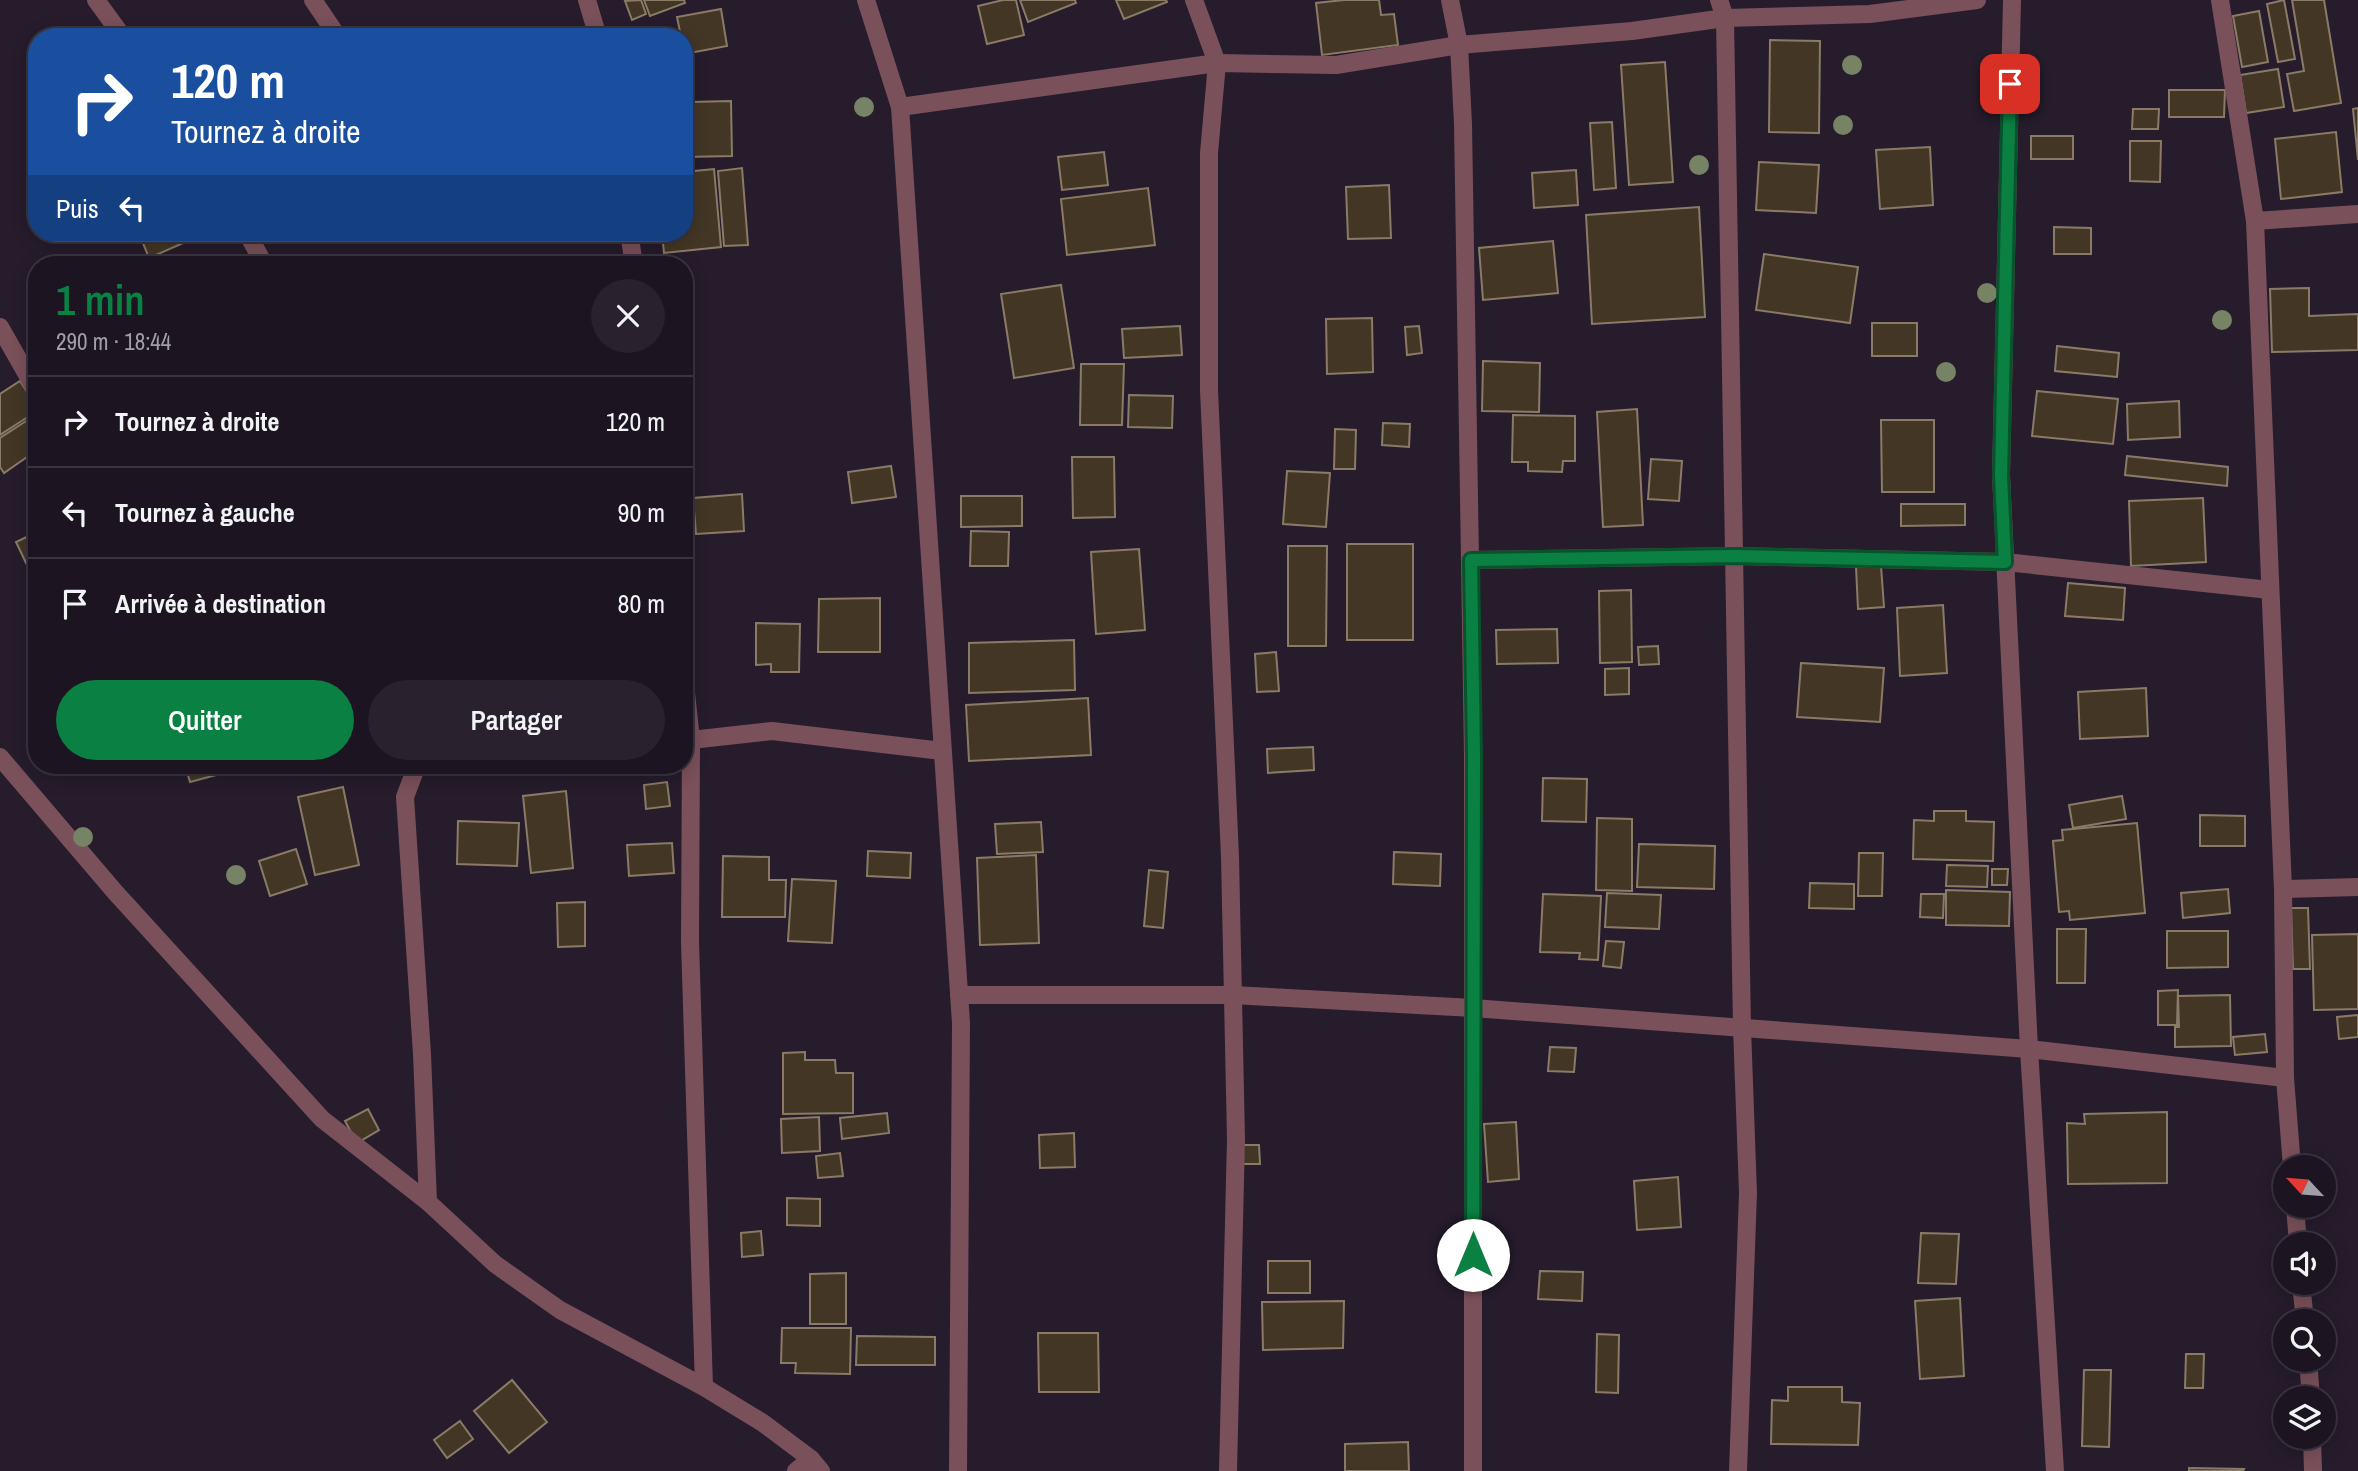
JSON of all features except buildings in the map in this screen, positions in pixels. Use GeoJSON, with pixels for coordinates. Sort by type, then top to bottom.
{"type":"FeatureCollection","features":[{"type":"Feature","properties":{"kind":"street"},"geometry":{"type":"LineString","coordinates":[[96,0],[116,28]]}},
{"type":"Feature","properties":{"kind":"street"},"geometry":{"type":"LineString","coordinates":[[313,0],[332,28]]}},
{"type":"Feature","properties":{"kind":"street"},"geometry":{"type":"LineString","coordinates":[[587,0],[595,28]]}},
{"type":"Feature","properties":{"kind":"street"},"geometry":{"type":"LineString","coordinates":[[866,0],[900,107],[959,995],[958,1471]]}},
{"type":"Feature","properties":{"kind":"street"},"geometry":{"type":"LineString","coordinates":[[1194,0],[1216,63],[1209,153],[1209,390],[1230,857],[1236,1139],[1228,1471]]}},
{"type":"Feature","properties":{"kind":"street"},"geometry":{"type":"LineString","coordinates":[[1450,0],[1459,45],[1463,124],[1471,560],[1473,1471]]}},
{"type":"Feature","properties":{"kind":"street"},"geometry":{"type":"LineString","coordinates":[[1718,0],[1724,18],[1742,1028],[1748,1193],[1738,1471]]}},
{"type":"Feature","properties":{"kind":"street"},"geometry":{"type":"LineString","coordinates":[[900,107],[1216,63],[1336,65],[1459,45],[1632,31],[1724,18],[1978,0]]}},
{"type":"Feature","properties":{"kind":"street"},"geometry":{"type":"LineString","coordinates":[[2012,0],[2001,475],[2029,1049],[2055,1471]]}},
{"type":"Feature","properties":{"kind":"street"},"geometry":{"type":"LineString","coordinates":[[2220,0],[2255,221],[2283,889],[2285,1078],[2291,1155]]}},
{"type":"Feature","properties":{"kind":"street"},"geometry":{"type":"LineString","coordinates":[[2255,221],[2358,214]]}},
{"type":"Feature","properties":{"kind":"street"},"geometry":{"type":"LineString","coordinates":[[0,327],[28,376]]}},
{"type":"Feature","properties":{"kind":"street"},"geometry":{"type":"LineString","coordinates":[[1471,560],[1735,556],[2005,562],[2270,590]]}},
{"type":"Feature","properties":{"kind":"street"},"geometry":{"type":"LineString","coordinates":[[693,740],[772,730],[942,751]]}},
{"type":"Feature","properties":{"kind":"street"},"geometry":{"type":"LineString","coordinates":[[0,757],[115,892],[322,1119],[428,1202],[495,1264],[560,1310],[704,1387],[763,1423],[816,1465]]}},
{"type":"Feature","properties":{"kind":"street"},"geometry":{"type":"LineString","coordinates":[[414,774],[405,797],[422,1054],[428,1202]]}},
{"type":"Feature","properties":{"kind":"street"},"geometry":{"type":"LineString","coordinates":[[691,774],[690,942],[704,1387]]}},
{"type":"Feature","properties":{"kind":"street"},"geometry":{"type":"LineString","coordinates":[[2283,889],[2358,887]]}},
{"type":"Feature","properties":{"kind":"street"},"geometry":{"type":"LineString","coordinates":[[959,995],[1233,995],[1473,1007],[2029,1049],[2285,1078]]}},
{"type":"Feature","properties":{"kind":"street"},"geometry":{"type":"LineString","coordinates":[[2312,1449],[2313,1471]]}},
{"type":"Feature","properties":{"kind":"street"},"geometry":{"type":"LineString","coordinates":[[796,1471],[816,1465]]}},
{"type":"Feature","properties":{"kind":"route"},"geometry":{"type":"LineString","coordinates":[[1473,1255],[1474,757],[1471,560],[1735,556],[2005,562],[2001,475],[2010,84]]}}]}
